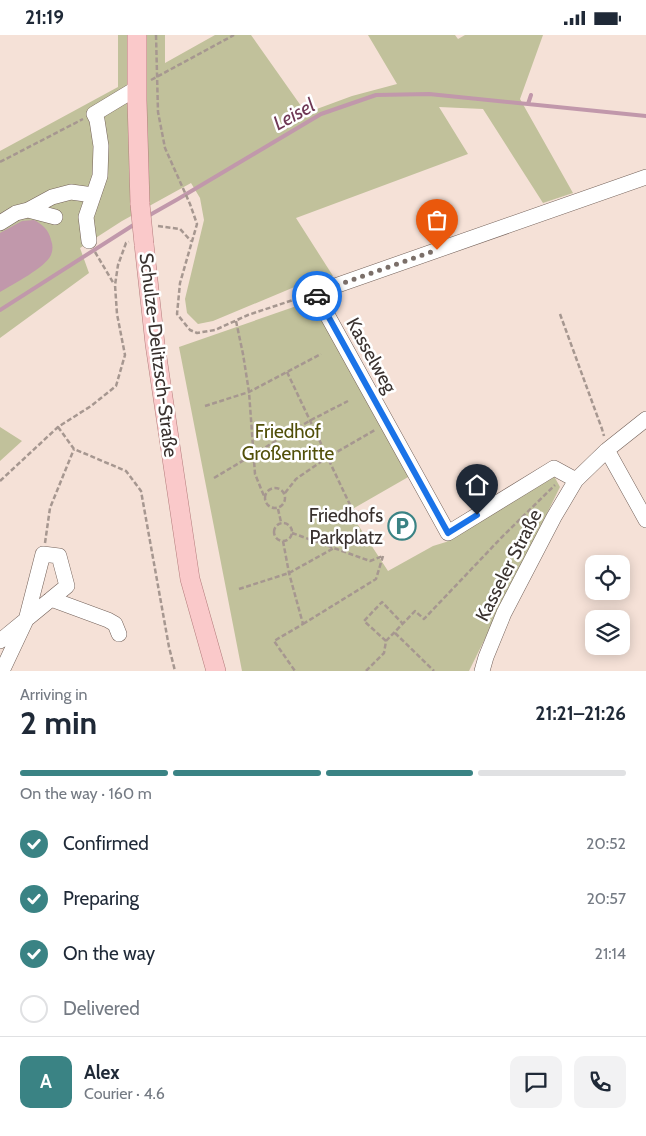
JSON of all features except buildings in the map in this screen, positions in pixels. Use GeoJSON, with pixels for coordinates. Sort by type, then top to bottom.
{"type":"FeatureCollection","features":[{"type":"Feature","properties":{"kind":"main road","name":"Schulze-Delitzsch-Straße"},"geometry":{"type":"LineString","coordinates":[[137,35],[140,204],[135,244],[154,344],[190,579],[216,671]]}},
{"type":"Feature","properties":{"kind":"street"},"geometry":{"type":"LineString","coordinates":[[89,241],[86,217],[100,176],[101,146],[94,113],[137,88]]}},
{"type":"Feature","properties":{"kind":"street"},"geometry":{"type":"LineString","coordinates":[[315,293],[646,177]]}},
{"type":"Feature","properties":{"kind":"street"},"geometry":{"type":"LineString","coordinates":[[0,223],[16,213],[28,211],[52,197],[71,193],[93,195]]}},
{"type":"Feature","properties":{"kind":"street"},"geometry":{"type":"LineString","coordinates":[[28,211],[55,217]]}},
{"type":"Feature","properties":{"kind":"street","name":"Kasselweg"},"geometry":{"type":"LineString","coordinates":[[315,293],[448,533]]}},
{"type":"Feature","properties":{"kind":"street","name":"Kasseler Straße"},"geometry":{"type":"LineString","coordinates":[[482,671],[504,613],[554,517],[571,477],[646,419]]}},
{"type":"Feature","properties":{"kind":"street"},"geometry":{"type":"LineString","coordinates":[[607,450],[646,520]]}},
{"type":"Feature","properties":{"kind":"street","name":"Kasseler Straße"},"geometry":{"type":"LineString","coordinates":[[448,533],[554,468],[571,477]]}},
{"type":"Feature","properties":{"kind":"street"},"geometry":{"type":"LineString","coordinates":[[0,641],[26,620],[67,586],[59,556],[44,554],[26,620],[2,671]]}},
{"type":"Feature","properties":{"kind":"street"},"geometry":{"type":"LineString","coordinates":[[51,599],[116,624],[119,634]]}},
{"type":"Feature","properties":{"kind":"path"},"geometry":{"type":"LineString","coordinates":[[156,35],[158,112],[165,148],[197,224],[180,283],[177,314],[190,330],[197,333],[215,329],[248,315],[315,293]]}},
{"type":"Feature","properties":{"kind":"path"},"geometry":{"type":"LineString","coordinates":[[137,88],[234,35]]}},
{"type":"Feature","properties":{"kind":"path"},"geometry":{"type":"LineString","coordinates":[[0,162],[94,113]]}},
{"type":"Feature","properties":{"kind":"path"},"geometry":{"type":"LineString","coordinates":[[157,226],[180,229],[191,241]]}},
{"type":"Feature","properties":{"kind":"path"},"geometry":{"type":"LineString","coordinates":[[0,481],[58,427],[91,406],[116,386],[125,355],[117,314],[115,285],[118,265],[135,244]]}},
{"type":"Feature","properties":{"kind":"path"},"geometry":{"type":"LineString","coordinates":[[100,261],[115,285]]}},
{"type":"Feature","properties":{"kind":"path"},"geometry":{"type":"LineString","coordinates":[[560,314],[602,429],[607,450]]}},
{"type":"Feature","properties":{"kind":"path"},"geometry":{"type":"LineString","coordinates":[[236,321],[249,392],[255,474],[266,504],[272,509],[278,509],[284,503],[285,493],[296,479],[328,457],[388,423]]}},
{"type":"Feature","properties":{"kind":"path"},"geometry":{"type":"LineString","coordinates":[[205,406],[249,392],[321,354]]}},
{"type":"Feature","properties":{"kind":"path"},"geometry":{"type":"LineString","coordinates":[[287,372],[352,509],[363,521]]}},
{"type":"Feature","properties":{"kind":"path"},"geometry":{"type":"LineString","coordinates":[[214,478],[310,420],[348,401]]}},
{"type":"Feature","properties":{"kind":"path"},"geometry":{"type":"LineString","coordinates":[[58,427],[74,449],[126,471],[141,491],[175,671]]}},
{"type":"Feature","properties":{"kind":"path"},"geometry":{"type":"LineString","coordinates":[[44,554],[50,508],[74,449]]}},
{"type":"Feature","properties":{"kind":"path"},"geometry":{"type":"LineString","coordinates":[[366,671],[384,653],[386,641],[415,611],[424,619],[501,538],[571,477]]}},
{"type":"Feature","properties":{"kind":"path"},"geometry":{"type":"LineString","coordinates":[[264,496],[271,487],[279,487],[285,493]]}},
{"type":"Feature","properties":{"kind":"path"},"geometry":{"type":"LineString","coordinates":[[278,509],[281,522]]}},
{"type":"Feature","properties":{"kind":"path"},"geometry":{"type":"LineString","coordinates":[[281,522],[287,523],[292,533],[288,539],[283,541],[276,539],[273,533],[274,527],[281,522]]}},
{"type":"Feature","properties":{"kind":"path"},"geometry":{"type":"LineString","coordinates":[[292,533],[370,561],[383,556],[376,579],[274,641],[295,671]]}},
{"type":"Feature","properties":{"kind":"path"},"geometry":{"type":"LineString","coordinates":[[283,541],[289,573],[303,623]]}},
{"type":"Feature","properties":{"kind":"path"},"geometry":{"type":"LineString","coordinates":[[239,589],[289,573],[334,548]]}},
{"type":"Feature","properties":{"kind":"path"},"geometry":{"type":"LineString","coordinates":[[386,641],[364,621],[382,602],[403,624]]}},
{"type":"Feature","properties":{"kind":"path"},"geometry":{"type":"LineString","coordinates":[[395,633],[434,671]]}},
{"type":"Feature","properties":{"kind":"green space"},"geometry":{"type":"Polygon","coordinates":[[[118,35],[165,35],[165,63],[215,35],[251,35],[306,113],[352,96],[397,84],[368,35],[455,35],[458,39],[465,35],[543,35],[520,99],[573,193],[543,203],[483,109],[439,107],[468,154],[296,218],[333,276],[304,283],[213,321],[198,324],[187,313],[185,299],[204,220],[200,198],[191,183],[122,221],[80,248],[89,273],[0,338],[0,151],[118,87],[118,35]]]}},
{"type":"Feature","properties":{"kind":"green space","name":"Friedhof Großenritte"},"geometry":{"type":"Polygon","coordinates":[[[311,301],[410,476],[349,511],[388,571],[433,546],[446,542],[554,476],[560,487],[469,671],[242,671],[179,347],[311,301]]]}},
{"type":"Feature","properties":{"kind":"green space"},"geometry":{"type":"Polygon","coordinates":[[[0,427],[22,441],[0,461],[0,427]]]}},
{"type":"Feature","properties":{"kind":"shaded area"},"geometry":{"type":"Polygon","coordinates":[[[34,220],[49,233],[52,246],[51,255],[36,270],[0,292],[0,233],[22,221],[34,220]]]}},
{"type":"Feature","properties":{"kind":"waterway","name":"Leisel"},"geometry":{"type":"LineString","coordinates":[[148,216],[321,114],[376,95],[429,94],[646,116]]}},
{"type":"Feature","properties":{"kind":"waterway"},"geometry":{"type":"LineString","coordinates":[[528,104],[531,95]]}},
{"type":"Feature","properties":{"kind":"waterway","name":"Leisel"},"geometry":{"type":"LineString","coordinates":[[0,310],[135,224]]}},
{"type":"Feature","properties":{"kind":"way so far"},"geometry":{"type":"LineString","coordinates":[[317,296],[315,293],[437,250]]}},
{"type":"Feature","properties":{"kind":"place","name":"Friedhofs Parkplatz"},"geometry":{"type":"Point","coordinates":[402,526]}},
{"type":"Feature","properties":{"kind":"route"},"geometry":{"type":"LineString","coordinates":[[317,296],[448,533],[477,515]]}}]}
